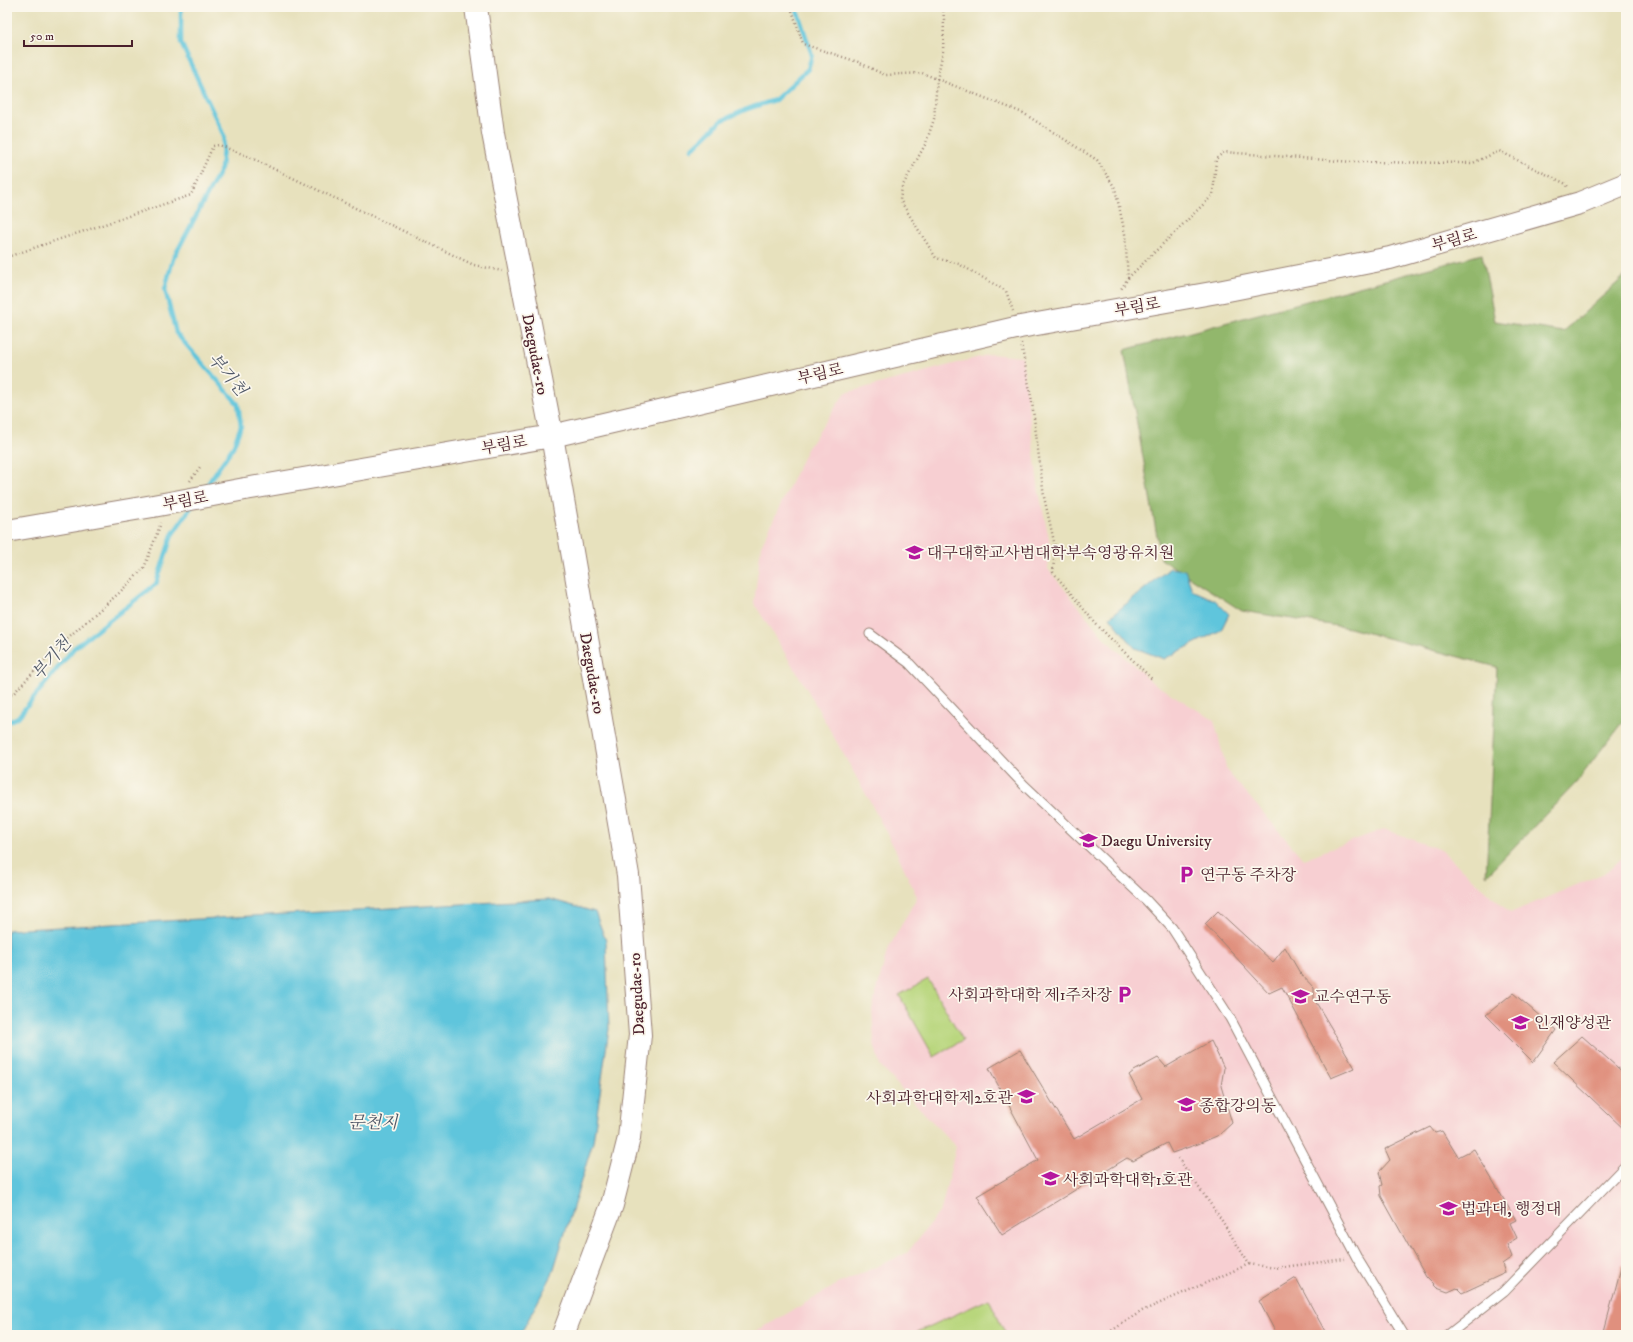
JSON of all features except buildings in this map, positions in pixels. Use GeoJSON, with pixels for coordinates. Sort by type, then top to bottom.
{"type":"FeatureCollection","features":[{"type":"Feature","properties":{"kind":"street","name":"Daegudae-ro"},"geometry":{"type":"LineString","coordinates":[[476,7],[493,133],[552,436],[628,875],[640,1035],[629,1138],[612,1205],[563,1335]]}},
{"type":"Feature","properties":{"kind":"street","name":"부림로"},"geometry":{"type":"LineString","coordinates":[[7,531],[159,511],[245,489],[552,436],[1020,327],[1390,258],[1580,203],[1626,184]]}},
{"type":"Feature","properties":{"kind":"lane"},"geometry":{"type":"LineString","coordinates":[[870,634],[909,663],[1024,785],[1163,917],[1230,1018],[1357,1258],[1404,1335]]}},
{"type":"Feature","properties":{"kind":"lane"},"geometry":{"type":"LineString","coordinates":[[1448,1335],[1504,1291],[1626,1165]]}},
{"type":"Feature","properties":{"kind":"path"},"geometry":{"type":"LineString","coordinates":[[791,7],[803,44],[858,62],[885,75],[922,73],[1023,113],[1097,160],[1115,188],[1124,234],[1128,278]]}},
{"type":"Feature","properties":{"kind":"path"},"geometry":{"type":"LineString","coordinates":[[943,7],[943,51],[937,80],[934,119],[926,143],[902,187],[900,200],[936,258],[959,264],[1006,291],[1014,315]]}},
{"type":"Feature","properties":{"kind":"path"},"geometry":{"type":"LineString","coordinates":[[7,257],[191,195],[213,146],[220,145],[244,155],[474,265],[521,274]]}},
{"type":"Feature","properties":{"kind":"path"},"geometry":{"type":"LineString","coordinates":[[1106,311],[1128,278],[1213,195],[1216,159],[1224,152],[1352,162],[1473,163],[1499,151],[1566,184],[1580,203]]}},
{"type":"Feature","properties":{"kind":"path"},"geometry":{"type":"LineString","coordinates":[[1021,343],[1032,402],[1044,497],[1055,546],[1052,572],[1096,624],[1153,680]]}},
{"type":"Feature","properties":{"kind":"path"},"geometry":{"type":"LineString","coordinates":[[187,486],[200,467]]}},
{"type":"Feature","properties":{"kind":"path"},"geometry":{"type":"LineString","coordinates":[[7,695],[13,694],[57,647],[119,593],[144,568],[161,523],[159,511]]}},
{"type":"Feature","properties":{"kind":"path"},"geometry":{"type":"LineString","coordinates":[[1178,1158],[1219,1216],[1249,1264]]}},
{"type":"Feature","properties":{"kind":"path"},"geometry":{"type":"LineString","coordinates":[[1106,1335],[1142,1311],[1249,1264],[1275,1268],[1357,1258]]}},
{"type":"Feature","properties":{"kind":"shaded area","name":"Daegu University"},"geometry":{"type":"Polygon","coordinates":[[[991,354],[1022,357],[1039,492],[1050,543],[1048,569],[1105,639],[1153,683],[1214,720],[1227,771],[1303,859],[1384,829],[1441,850],[1510,913],[1607,872],[1626,854],[1626,1335],[750,1335],[838,1284],[907,1253],[941,1210],[956,1147],[880,1066],[874,1043],[872,1009],[887,951],[917,897],[897,853],[868,798],[808,691],[754,603],[761,546],[807,449],[845,393],[991,354]]]}},
{"type":"Feature","properties":{"kind":"green space"},"geometry":{"type":"Polygon","coordinates":[[[1482,254],[1495,321],[1563,332],[1626,275],[1626,717],[1576,783],[1486,876],[1497,667],[1349,628],[1242,611],[1161,559],[1124,350],[1482,254]]]}},
{"type":"Feature","properties":{"kind":"green space"},"geometry":{"type":"Polygon","coordinates":[[[928,979],[963,1040],[934,1057],[899,995],[928,979]]]}},
{"type":"Feature","properties":{"kind":"green space"},"geometry":{"type":"Polygon","coordinates":[[[989,1299],[1006,1335],[911,1335],[989,1299]]]}},
{"type":"Feature","properties":{"kind":"water"},"geometry":{"type":"Polygon","coordinates":[[[1170,568],[1185,570],[1192,590],[1215,600],[1229,614],[1221,630],[1164,659],[1135,648],[1110,617],[1170,568]]]}},
{"type":"Feature","properties":{"kind":"water","name":"문천지"},"geometry":{"type":"Polygon","coordinates":[[[549,899],[595,912],[606,941],[609,1029],[593,1142],[552,1275],[520,1335],[7,1335],[7,930],[549,899]]]}},
{"type":"Feature","properties":{"kind":"waterway","name":"부기천"},"geometry":{"type":"LineString","coordinates":[[181,7],[181,43],[224,136],[221,169],[173,259],[165,289],[176,333],[238,404],[241,426],[233,447],[205,488]]}},
{"type":"Feature","properties":{"kind":"waterway"},"geometry":{"type":"LineString","coordinates":[[692,149],[721,121],[747,109],[775,100],[808,69],[812,55],[796,7]]}},
{"type":"Feature","properties":{"kind":"waterway","name":"부기천"},"geometry":{"type":"LineString","coordinates":[[7,722],[18,717],[74,648],[156,584],[172,535],[192,506]]}},
{"type":"Feature","properties":{"kind":"place","name":"대구대학교사범대학부속영광유치원"},"geometry":{"type":"Point","coordinates":[914,552]}},
{"type":"Feature","properties":{"kind":"place","name":"Daegu University"},"geometry":{"type":"Point","coordinates":[1088,840]}},
{"type":"Feature","properties":{"kind":"place","name":"연구동 주차장"},"geometry":{"type":"Point","coordinates":[1187,874]}},
{"type":"Feature","properties":{"kind":"place","name":"사회과학대학 제1주차장"},"geometry":{"type":"Point","coordinates":[1125,994]}},
{"type":"Feature","properties":{"kind":"place","name":"교수연구동"},"geometry":{"type":"Point","coordinates":[1301,996]}},
{"type":"Feature","properties":{"kind":"place","name":"인재양성관"},"geometry":{"type":"Point","coordinates":[1521,1022]}},
{"type":"Feature","properties":{"kind":"place","name":"사회과학대학제2호관"},"geometry":{"type":"Point","coordinates":[1026,1097]}},
{"type":"Feature","properties":{"kind":"place","name":"종합강의동"},"geometry":{"type":"Point","coordinates":[1186,1105]}},
{"type":"Feature","properties":{"kind":"place","name":"사회과학대학1호관"},"geometry":{"type":"Point","coordinates":[1050,1179]}},
{"type":"Feature","properties":{"kind":"place","name":"법과대, 행정대"},"geometry":{"type":"Point","coordinates":[1448,1208]}}]}
